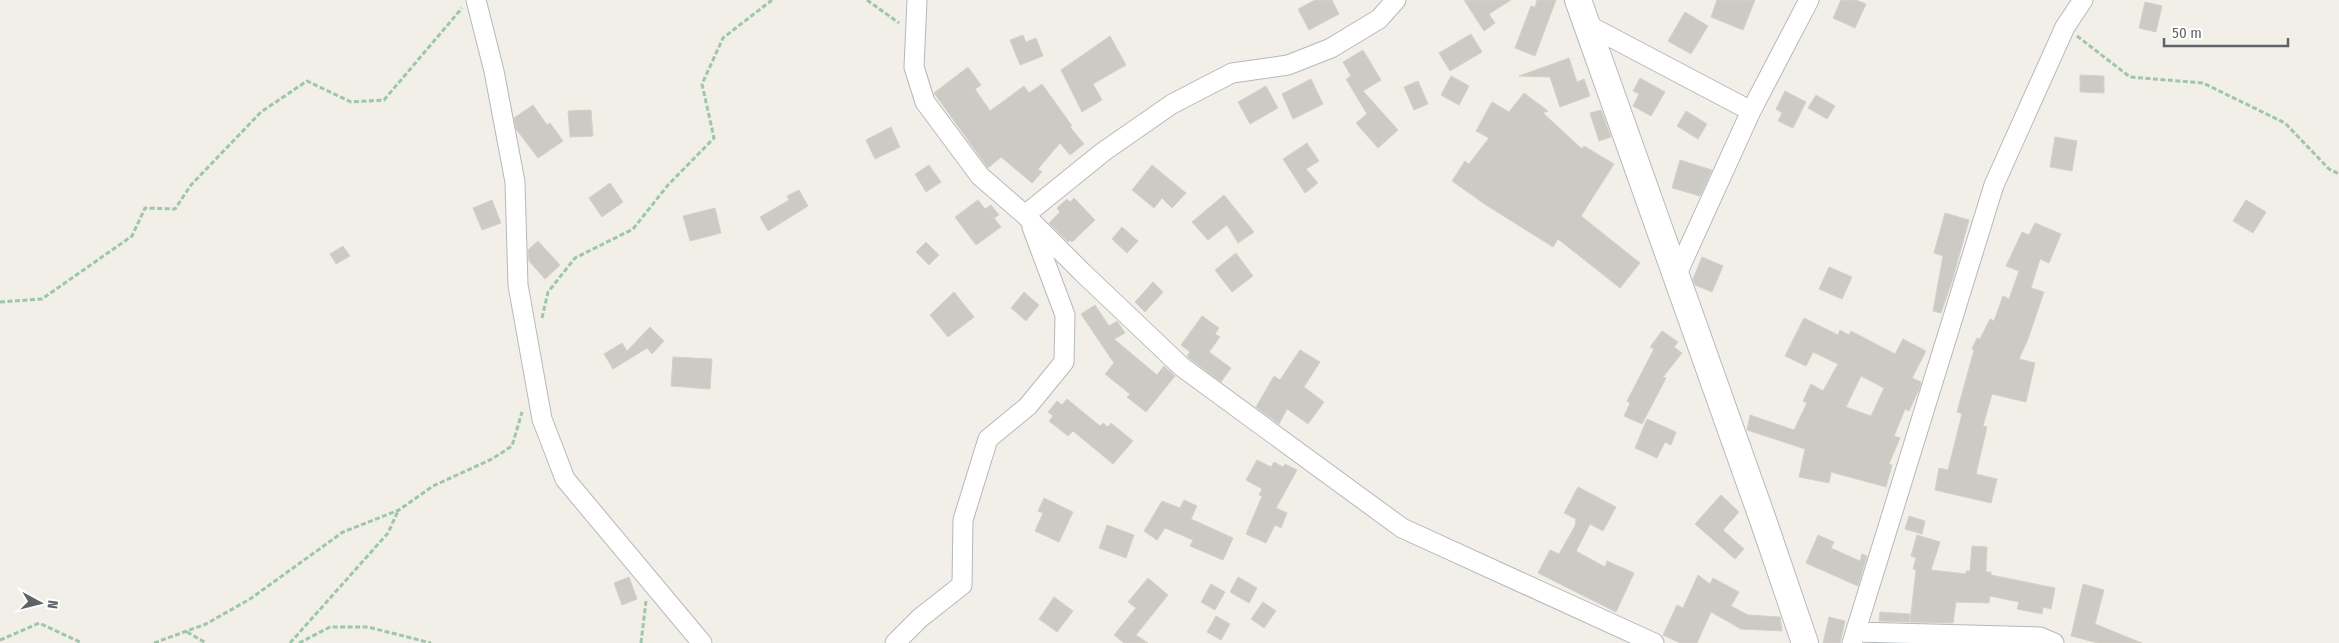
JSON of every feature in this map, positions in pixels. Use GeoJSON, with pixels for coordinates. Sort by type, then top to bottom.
{"type":"FeatureCollection","features":[{"type":"Feature","properties":{"kind":"main road"},"geometry":{"type":"LineString","coordinates":[[1582,12],[1805,643]]}},
{"type":"Feature","properties":{"kind":"street"},"geometry":{"type":"LineString","coordinates":[[917,0],[914,67],[925,102],[980,176],[1027,217],[1182,367],[1402,528],[1654,643]]}},
{"type":"Feature","properties":{"kind":"street"},"geometry":{"type":"LineString","coordinates":[[1027,217],[1104,152],[1172,104],[1232,73],[1288,65],[1331,48],[1379,19],[1396,0]]}},
{"type":"Feature","properties":{"kind":"street"},"geometry":{"type":"LineString","coordinates":[[1676,276],[1751,111],[1809,0]]}},
{"type":"Feature","properties":{"kind":"street"},"geometry":{"type":"LineString","coordinates":[[2054,643],[2040,637],[1855,638],[1994,185],[2065,27],[2083,0]]}},
{"type":"Feature","properties":{"kind":"street"},"geometry":{"type":"LineString","coordinates":[[470,4],[494,71],[515,182],[518,285],[542,419],[565,479],[702,643]]}},
{"type":"Feature","properties":{"kind":"street"},"geometry":{"type":"LineString","coordinates":[[1582,12],[1751,111]]}},
{"type":"Feature","properties":{"kind":"street"},"geometry":{"type":"LineString","coordinates":[[895,643],[920,618],[962,585],[963,520],[988,439],[1028,406],[1064,362],[1065,315],[1027,217]]}},
{"type":"Feature","properties":{"kind":"path"},"geometry":{"type":"LineString","coordinates":[[867,0],[915,36]]}},
{"type":"Feature","properties":{"kind":"path"},"geometry":{"type":"LineString","coordinates":[[0,302],[42,299],[132,236],[145,208],[175,209],[191,185],[261,112],[307,80],[350,102],[384,100],[470,4]]}},
{"type":"Feature","properties":{"kind":"path"},"geometry":{"type":"LineString","coordinates":[[2065,27],[2130,77],[2203,82],[2285,123],[2330,169],[2339,174]]}},
{"type":"Feature","properties":{"kind":"path"},"geometry":{"type":"LineString","coordinates":[[290,643],[388,534],[398,510]]}},
{"type":"Feature","properties":{"kind":"path"},"geometry":{"type":"LineString","coordinates":[[641,643],[650,581]]}},
{"type":"Feature","properties":{"kind":"path"},"geometry":{"type":"LineString","coordinates":[[0,640],[39,623],[82,643]]}},
{"type":"Feature","properties":{"kind":"path"},"geometry":{"type":"LineString","coordinates":[[154,643],[206,624]]}},
{"type":"Feature","properties":{"kind":"path"},"geometry":{"type":"LineString","coordinates":[[299,643],[330,627],[368,627],[431,643]]}},
{"type":"Feature","properties":{"kind":"path"},"geometry":{"type":"LineString","coordinates":[[186,632],[206,643]]}},
{"type":"Feature","properties":{"kind":"building"},"geometry":{"type":"Polygon","coordinates":[[[1315,0],[1332,0],[1339,14],[1309,30],[1298,9],[1315,0]]]}},
{"type":"Feature","properties":{"kind":"building"},"geometry":{"type":"Polygon","coordinates":[[[1464,0],[1511,0],[1489,14],[1495,23],[1484,31],[1464,0]]]}},
{"type":"Feature","properties":{"kind":"building"},"geometry":{"type":"Polygon","coordinates":[[[1537,0],[1556,0],[1535,56],[1515,48],[1531,6],[1535,7],[1537,0]]]}},
{"type":"Feature","properties":{"kind":"building"},"geometry":{"type":"Polygon","coordinates":[[[1717,0],[1755,0],[1743,30],[1711,17],[1717,0]]]}},
{"type":"Feature","properties":{"kind":"building"},"geometry":{"type":"Polygon","coordinates":[[[1841,0],[1856,0],[1866,4],[1855,28],[1833,18],[1841,0]]]}},
{"type":"Feature","properties":{"kind":"building"},"geometry":{"type":"Polygon","coordinates":[[[2145,2],[2162,6],[2156,32],[2139,28],[2145,2]]]}},
{"type":"Feature","properties":{"kind":"building"},"geometry":{"type":"Polygon","coordinates":[[[1685,12],[1708,26],[1691,54],[1668,41],[1685,12]]]}},
{"type":"Feature","properties":{"kind":"building"},"geometry":{"type":"Polygon","coordinates":[[[1471,34],[1482,52],[1450,71],[1439,53],[1471,34]]]}},
{"type":"Feature","properties":{"kind":"building"},"geometry":{"type":"Polygon","coordinates":[[[1023,35],[1026,42],[1036,38],[1043,56],[1020,65],[1010,40],[1023,35]]]}},
{"type":"Feature","properties":{"kind":"building"},"geometry":{"type":"Polygon","coordinates":[[[1110,36],[1126,65],[1093,84],[1102,100],[1082,112],[1061,70],[1110,36]]]}},
{"type":"Feature","properties":{"kind":"building"},"geometry":{"type":"Polygon","coordinates":[[[1363,50],[1381,80],[1363,91],[1398,130],[1378,148],[1356,123],[1367,114],[1346,79],[1351,76],[1343,62],[1363,50]]]}},
{"type":"Feature","properties":{"kind":"building"},"geometry":{"type":"Polygon","coordinates":[[[1569,58],[1577,82],[1584,79],[1590,96],[1560,107],[1550,77],[1519,76],[1569,58]]]}},
{"type":"Feature","properties":{"kind":"building"},"geometry":{"type":"Polygon","coordinates":[[[968,67],[981,85],[975,89],[990,111],[1024,86],[1029,93],[1042,84],[1072,126],[1070,127],[1084,144],[1070,155],[1060,143],[1038,169],[1042,172],[1032,183],[1001,157],[988,168],[934,93],[968,67]]]}},
{"type":"Feature","properties":{"kind":"building"},"geometry":{"type":"Polygon","coordinates":[[[2080,75],[2104,76],[2104,93],[2080,92],[2080,75]]]}},
{"type":"Feature","properties":{"kind":"building"},"geometry":{"type":"Polygon","coordinates":[[[1451,76],[1469,86],[1459,105],[1441,95],[1451,76]]]}},
{"type":"Feature","properties":{"kind":"building"},"geometry":{"type":"Polygon","coordinates":[[[1640,78],[1665,92],[1651,116],[1633,106],[1639,94],[1633,91],[1640,78]]]}},
{"type":"Feature","properties":{"kind":"building"},"geometry":{"type":"Polygon","coordinates":[[[1311,79],[1323,104],[1293,119],[1282,94],[1311,79]]]}},
{"type":"Feature","properties":{"kind":"building"},"geometry":{"type":"Polygon","coordinates":[[[1418,81],[1428,104],[1414,110],[1404,87],[1418,81]]]}},
{"type":"Feature","properties":{"kind":"building"},"geometry":{"type":"Polygon","coordinates":[[[1266,86],[1278,108],[1250,124],[1238,102],[1266,86]]]}},
{"type":"Feature","properties":{"kind":"building"},"geometry":{"type":"Polygon","coordinates":[[[1785,91],[1806,102],[1793,128],[1778,121],[1782,113],[1776,109],[1785,91]]]}},
{"type":"Feature","properties":{"kind":"building"},"geometry":{"type":"Polygon","coordinates":[[[1524,93],[1548,111],[1543,113],[1582,149],[1584,146],[1614,164],[1581,216],[1640,263],[1620,288],[1558,239],[1553,247],[1452,181],[1465,161],[1469,164],[1489,138],[1476,131],[1492,102],[1509,112],[1524,93]]]}},
{"type":"Feature","properties":{"kind":"building"},"geometry":{"type":"Polygon","coordinates":[[[1816,95],[1835,106],[1827,119],[1808,108],[1816,95]]]}},
{"type":"Feature","properties":{"kind":"building"},"geometry":{"type":"Polygon","coordinates":[[[533,105],[547,125],[550,123],[563,141],[538,158],[516,129],[514,118],[533,105]]]}},
{"type":"Feature","properties":{"kind":"building"},"geometry":{"type":"Polygon","coordinates":[[[591,110],[593,136],[570,137],[568,111],[591,110]]]}},
{"type":"Feature","properties":{"kind":"building"},"geometry":{"type":"Polygon","coordinates":[[[1601,110],[1611,137],[1599,141],[1590,113],[1601,110]]]}},
{"type":"Feature","properties":{"kind":"building"},"geometry":{"type":"Polygon","coordinates":[[[1686,111],[1707,124],[1698,139],[1677,126],[1686,111]]]}},
{"type":"Feature","properties":{"kind":"building"},"geometry":{"type":"Polygon","coordinates":[[[891,127],[900,147],[875,159],[866,140],[891,127]]]}},
{"type":"Feature","properties":{"kind":"building"},"geometry":{"type":"Polygon","coordinates":[[[2055,137],[2077,141],[2072,171],[2050,167],[2055,137]]]}},
{"type":"Feature","properties":{"kind":"building"},"geometry":{"type":"Polygon","coordinates":[[[1307,143],[1319,161],[1306,169],[1318,183],[1305,193],[1283,159],[1307,143]]]}},
{"type":"Feature","properties":{"kind":"building"},"geometry":{"type":"Polygon","coordinates":[[[1680,160],[1712,170],[1700,196],[1672,188],[1680,160]]]}},
{"type":"Feature","properties":{"kind":"building"},"geometry":{"type":"Polygon","coordinates":[[[929,165],[941,182],[926,192],[915,174],[929,165]]]}},
{"type":"Feature","properties":{"kind":"building"},"geometry":{"type":"Polygon","coordinates":[[[1152,165],[1186,193],[1172,208],[1162,198],[1154,208],[1132,190],[1152,165]]]}},
{"type":"Feature","properties":{"kind":"building"},"geometry":{"type":"Polygon","coordinates":[[[610,183],[623,202],[602,217],[589,198],[610,183]]]}},
{"type":"Feature","properties":{"kind":"building"},"geometry":{"type":"Polygon","coordinates":[[[799,190],[808,206],[768,231],[760,217],[789,200],[787,196],[799,190]]]}},
{"type":"Feature","properties":{"kind":"building"},"geometry":{"type":"Polygon","coordinates":[[[1224,195],[1254,232],[1238,243],[1227,225],[1208,240],[1192,222],[1224,195]]]}},
{"type":"Feature","properties":{"kind":"building"},"geometry":{"type":"Polygon","coordinates":[[[1074,198],[1095,220],[1072,242],[1070,240],[1068,242],[1049,223],[1060,212],[1057,208],[1067,199],[1070,202],[1074,198]]]}},
{"type":"Feature","properties":{"kind":"building"},"geometry":{"type":"Polygon","coordinates":[[[492,200],[501,223],[482,230],[473,208],[492,200]]]}},
{"type":"Feature","properties":{"kind":"building"},"geometry":{"type":"Polygon","coordinates":[[[978,200],[985,209],[991,205],[999,215],[994,218],[1001,227],[976,245],[955,217],[978,200]]]}},
{"type":"Feature","properties":{"kind":"building"},"geometry":{"type":"Polygon","coordinates":[[[2246,200],[2266,212],[2253,233],[2233,221],[2246,200]]]}},
{"type":"Feature","properties":{"kind":"building"},"geometry":{"type":"Polygon","coordinates":[[[715,208],[721,233],[690,241],[683,216],[715,208]]]}},
{"type":"Feature","properties":{"kind":"building"},"geometry":{"type":"Polygon","coordinates":[[[1945,213],[1969,220],[1941,313],[1933,311],[1943,256],[1934,253],[1945,213]]]}},
{"type":"Feature","properties":{"kind":"building"},"geometry":{"type":"Polygon","coordinates":[[[2035,223],[2061,234],[2049,263],[2040,259],[2031,288],[2044,292],[2019,359],[2035,363],[2026,402],[1992,394],[1983,426],[1987,427],[1976,474],[1997,479],[1991,503],[1935,490],[1939,468],[1948,470],[1962,414],[1957,412],[1974,350],[1972,349],[1977,338],[1980,339],[1990,319],[1994,321],[2003,296],[2009,299],[2019,271],[2006,266],[2022,232],[2029,235],[2035,223]]]}},
{"type":"Feature","properties":{"kind":"building"},"geometry":{"type":"Polygon","coordinates":[[[1122,227],[1138,241],[1127,253],[1112,239],[1122,227]]]}},
{"type":"Feature","properties":{"kind":"building"},"geometry":{"type":"Polygon","coordinates":[[[538,241],[560,265],[545,279],[529,261],[528,250],[538,241]]]}},
{"type":"Feature","properties":{"kind":"building"},"geometry":{"type":"Polygon","coordinates":[[[926,242],[939,255],[929,265],[916,252],[926,242]]]}},
{"type":"Feature","properties":{"kind":"building"},"geometry":{"type":"Polygon","coordinates":[[[343,246],[350,256],[336,264],[330,254],[343,246]]]}},
{"type":"Feature","properties":{"kind":"building"},"geometry":{"type":"Polygon","coordinates":[[[1236,253],[1253,276],[1232,292],[1215,270],[1236,253]]]}},
{"type":"Feature","properties":{"kind":"building"},"geometry":{"type":"Polygon","coordinates":[[[1702,257],[1723,266],[1712,292],[1695,285],[1693,279],[1702,257]]]}},
{"type":"Feature","properties":{"kind":"building"},"geometry":{"type":"Polygon","coordinates":[[[1829,267],[1852,277],[1842,299],[1819,289],[1829,267]]]}},
{"type":"Feature","properties":{"kind":"building"},"geometry":{"type":"Polygon","coordinates":[[[1153,282],[1163,292],[1145,312],[1135,302],[1153,282]]]}},
{"type":"Feature","properties":{"kind":"building"},"geometry":{"type":"Polygon","coordinates":[[[954,292],[974,317],[948,337],[930,315],[954,292]]]}},
{"type":"Feature","properties":{"kind":"building"},"geometry":{"type":"Polygon","coordinates":[[[1024,292],[1039,305],[1026,321],[1011,308],[1024,292]]]}},
{"type":"Feature","properties":{"kind":"building"},"geometry":{"type":"Polygon","coordinates":[[[1095,305],[1109,326],[1117,321],[1125,333],[1114,339],[1157,375],[1164,366],[1175,376],[1146,412],[1127,397],[1130,394],[1105,374],[1114,363],[1081,314],[1095,305]]]}},
{"type":"Feature","properties":{"kind":"building"},"geometry":{"type":"Polygon","coordinates":[[[1202,316],[1219,328],[1215,334],[1220,337],[1209,352],[1231,368],[1221,382],[1189,358],[1187,356],[1190,352],[1181,345],[1202,316]]]}},
{"type":"Feature","properties":{"kind":"building"},"geometry":{"type":"Polygon","coordinates":[[[1804,318],[1838,335],[1840,330],[1849,335],[1851,331],[1895,354],[1903,339],[1926,351],[1912,378],[1921,382],[1920,387],[1909,411],[1905,409],[1894,436],[1900,438],[1889,464],[1892,465],[1886,487],[1831,472],[1829,483],[1799,477],[1805,449],[1747,430],[1750,415],[1794,430],[1807,403],[1803,401],[1811,384],[1823,391],[1838,364],[1813,352],[1806,366],[1785,356],[1804,318]],[[1861,376],[1846,407],[1871,416],[1884,388],[1861,376]]]}},
{"type":"Feature","properties":{"kind":"building"},"geometry":{"type":"Polygon","coordinates":[[[650,327],[664,341],[652,354],[647,348],[613,369],[604,354],[622,343],[627,351],[650,327]]]}},
{"type":"Feature","properties":{"kind":"building"},"geometry":{"type":"Polygon","coordinates":[[[1662,331],[1678,342],[1674,347],[1682,353],[1663,377],[1666,378],[1642,424],[1624,416],[1630,403],[1627,401],[1654,349],[1650,347],[1662,331]]]}},
{"type":"Feature","properties":{"kind":"building"},"geometry":{"type":"Polygon","coordinates":[[[1300,350],[1320,362],[1304,387],[1324,402],[1308,424],[1287,409],[1279,424],[1256,407],[1274,376],[1280,380],[1300,350]]]}},
{"type":"Feature","properties":{"kind":"building"},"geometry":{"type":"Polygon","coordinates":[[[673,357],[712,359],[710,389],[671,386],[673,357]]]}},
{"type":"Feature","properties":{"kind":"building"},"geometry":{"type":"Polygon","coordinates":[[[1067,399],[1100,426],[1103,423],[1108,427],[1111,423],[1133,441],[1113,464],[1073,431],[1068,436],[1049,421],[1053,416],[1048,412],[1057,401],[1062,405],[1067,399]]]}},
{"type":"Feature","properties":{"kind":"building"},"geometry":{"type":"Polygon","coordinates":[[[1647,419],[1676,432],[1671,445],[1665,442],[1657,458],[1635,448],[1647,419]]]}},
{"type":"Feature","properties":{"kind":"building"},"geometry":{"type":"Polygon","coordinates":[[[1257,460],[1271,467],[1274,462],[1283,467],[1285,464],[1297,470],[1276,508],[1287,513],[1281,528],[1275,525],[1266,543],[1246,534],[1262,496],[1259,495],[1262,489],[1246,480],[1257,460]]]}},
{"type":"Feature","properties":{"kind":"building"},"geometry":{"type":"Polygon","coordinates":[[[1578,487],[1616,507],[1603,531],[1590,524],[1576,551],[1605,567],[1607,561],[1634,573],[1616,612],[1538,573],[1550,550],[1559,554],[1575,526],[1576,519],[1564,513],[1578,487]]]}},
{"type":"Feature","properties":{"kind":"building"},"geometry":{"type":"Polygon","coordinates":[[[1721,495],[1739,512],[1723,530],[1744,549],[1735,559],[1695,524],[1721,495]]]}},
{"type":"Feature","properties":{"kind":"building"},"geometry":{"type":"Polygon","coordinates":[[[1044,498],[1073,512],[1059,542],[1035,531],[1043,513],[1038,511],[1044,498]]]}},
{"type":"Feature","properties":{"kind":"building"},"geometry":{"type":"Polygon","coordinates":[[[1184,500],[1197,506],[1191,519],[1233,538],[1223,560],[1190,546],[1193,540],[1165,528],[1157,540],[1144,531],[1162,501],[1180,508],[1184,500]]]}},
{"type":"Feature","properties":{"kind":"building"},"geometry":{"type":"Polygon","coordinates":[[[1909,516],[1925,521],[1922,534],[1905,529],[1909,516]]]}},
{"type":"Feature","properties":{"kind":"building"},"geometry":{"type":"Polygon","coordinates":[[[1107,525],[1134,535],[1126,558],[1099,548],[1107,525]]]}},
{"type":"Feature","properties":{"kind":"building"},"geometry":{"type":"Polygon","coordinates":[[[1818,535],[1834,542],[1831,548],[1860,561],[1862,554],[1867,556],[1858,586],[1806,563],[1818,535]]]}},
{"type":"Feature","properties":{"kind":"building"},"geometry":{"type":"Polygon","coordinates":[[[1917,535],[1940,542],[1931,570],[1966,574],[1966,571],[1970,571],[1972,546],[1987,547],[1986,572],[1991,572],[1991,575],[2055,588],[2051,609],[2043,607],[2042,614],[2017,609],[2019,602],[1990,596],[1989,603],[1956,602],[1953,623],[1910,622],[1916,570],[1913,569],[1916,558],[1911,556],[1917,535]]]}},
{"type":"Feature","properties":{"kind":"building"},"geometry":{"type":"Polygon","coordinates":[[[1698,575],[1710,584],[1713,578],[1739,592],[1731,606],[1748,615],[1780,617],[1782,631],[1741,629],[1711,612],[1697,643],[1680,643],[1663,635],[1677,605],[1683,608],[1698,575]]]}},
{"type":"Feature","properties":{"kind":"building"},"geometry":{"type":"Polygon","coordinates":[[[629,577],[637,599],[622,605],[614,583],[629,577]]]}},
{"type":"Feature","properties":{"kind":"building"},"geometry":{"type":"Polygon","coordinates":[[[1238,577],[1257,588],[1249,603],[1230,592],[1238,577]]]}},
{"type":"Feature","properties":{"kind":"building"},"geometry":{"type":"Polygon","coordinates":[[[1148,578],[1168,595],[1136,635],[1148,643],[1124,643],[1114,635],[1136,608],[1128,602],[1148,578]]]}},
{"type":"Feature","properties":{"kind":"building"},"geometry":{"type":"Polygon","coordinates":[[[1211,584],[1225,592],[1215,610],[1201,602],[1211,584]]]}},
{"type":"Feature","properties":{"kind":"building"},"geometry":{"type":"Polygon","coordinates":[[[2083,584],[2104,590],[2095,624],[2142,643],[2098,643],[2071,636],[2083,584]]]}},
{"type":"Feature","properties":{"kind":"building"},"geometry":{"type":"Polygon","coordinates":[[[1054,597],[1073,611],[1057,632],[1039,619],[1054,597]]]}},
{"type":"Feature","properties":{"kind":"building"},"geometry":{"type":"Polygon","coordinates":[[[1263,602],[1276,611],[1264,628],[1251,619],[1263,602]]]}},
{"type":"Feature","properties":{"kind":"building"},"geometry":{"type":"Polygon","coordinates":[[[1880,612],[1910,614],[1909,622],[1879,621],[1880,612]]]}},
{"type":"Feature","properties":{"kind":"building"},"geometry":{"type":"Polygon","coordinates":[[[1216,616],[1230,624],[1221,640],[1207,632],[1216,616]]]}},
{"type":"Feature","properties":{"kind":"building"},"geometry":{"type":"Polygon","coordinates":[[[1829,617],[1845,621],[1840,643],[1823,643],[1829,617]]]}}]}
